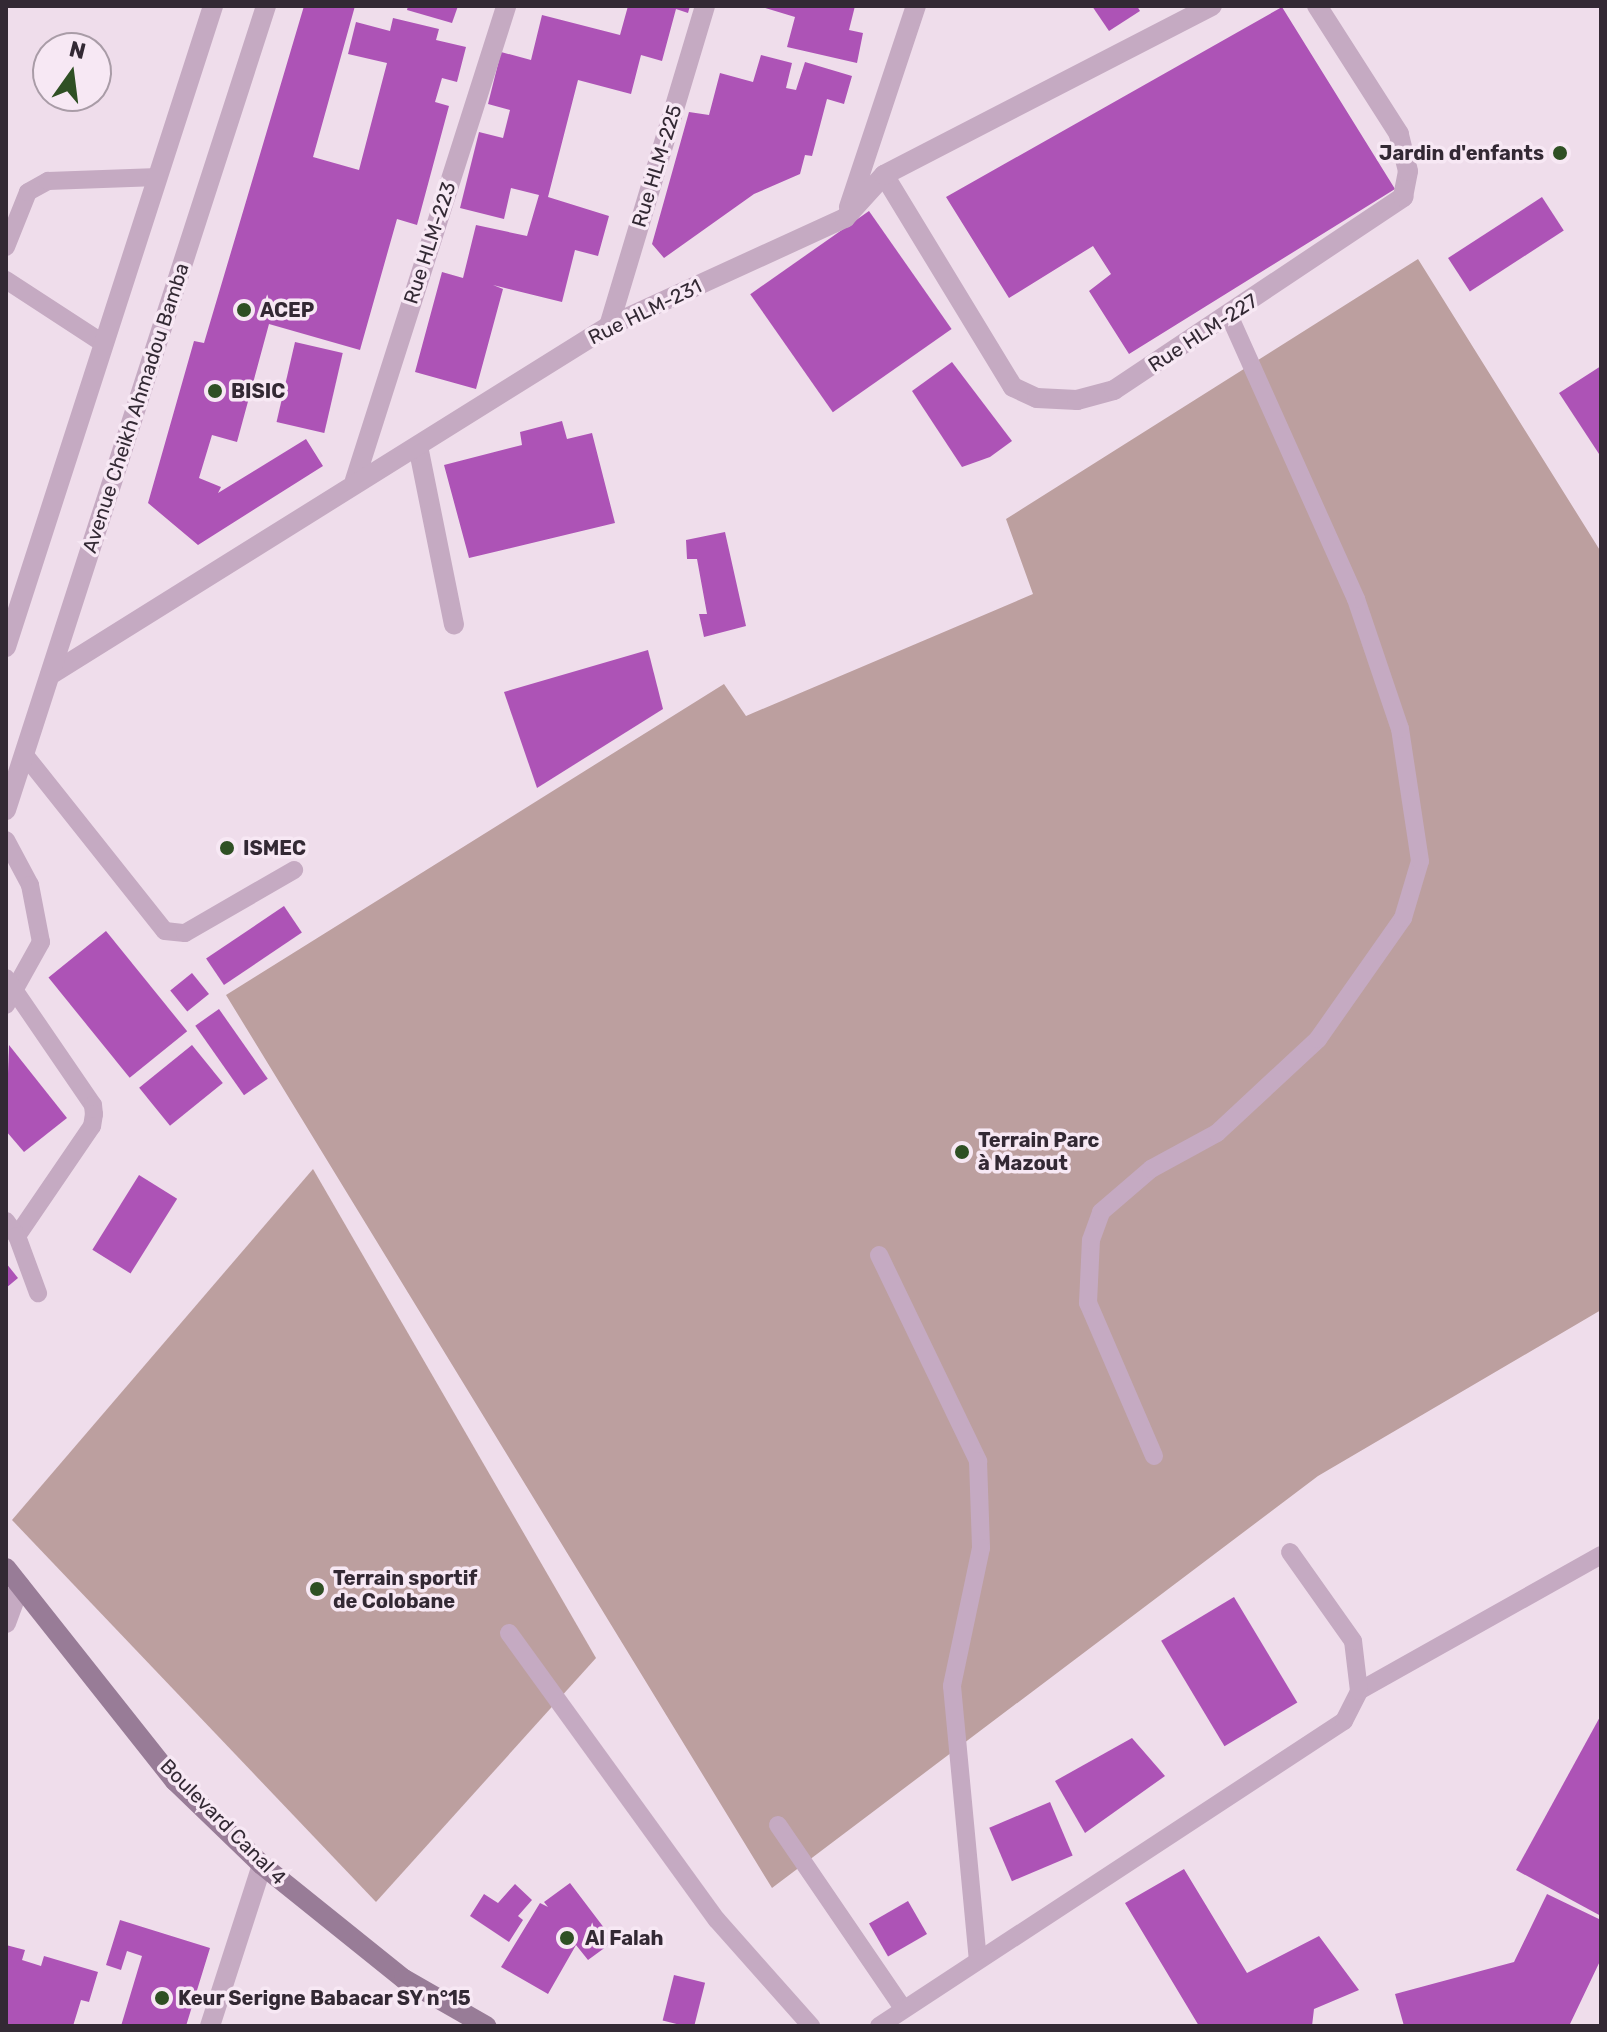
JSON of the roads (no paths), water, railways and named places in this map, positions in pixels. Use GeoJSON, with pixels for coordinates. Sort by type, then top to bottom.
{"type":"FeatureCollection","features":[{"type":"Feature","properties":{"kind":"main road","name":"Boulevard Canal 4"},"geometry":{"type":"LineString","coordinates":[[6,1568],[175,1781],[262,1865],[404,1979],[486,2026]]}},
{"type":"Feature","properties":{"kind":"street"},"geometry":{"type":"LineString","coordinates":[[6,647],[213,6]]}},
{"type":"Feature","properties":{"kind":"street","name":"Avenue Cheikh Ahmadou Bamba"},"geometry":{"type":"LineString","coordinates":[[6,810],[266,6]]}},
{"type":"Feature","properties":{"kind":"street","name":"Rue HLM-223"},"geometry":{"type":"LineString","coordinates":[[355,480],[506,6]]}},
{"type":"Feature","properties":{"kind":"street","name":"Rue HLM-225"},"geometry":{"type":"LineString","coordinates":[[609,326],[705,6]]}},
{"type":"Feature","properties":{"kind":"street"},"geometry":{"type":"LineString","coordinates":[[845,218],[916,6]]}},
{"type":"Feature","properties":{"kind":"street","name":"Rue HLM-231"},"geometry":{"type":"LineString","coordinates":[[50,675],[355,480],[418,446],[609,326],[845,218],[884,175],[1212,6]]}},
{"type":"Feature","properties":{"kind":"street","name":"Rue HLM-227"},"geometry":{"type":"LineString","coordinates":[[884,175],[1013,387],[1037,398],[1077,400],[1114,390],[1230,317],[1403,197],[1408,171],[1399,134],[1317,6]]}},
{"type":"Feature","properties":{"kind":"street"},"geometry":{"type":"LineString","coordinates":[[418,446],[454,624]]}},
{"type":"Feature","properties":{"kind":"street"},"geometry":{"type":"LineString","coordinates":[[6,1623],[20,1585]]}},
{"type":"Feature","properties":{"kind":"street"},"geometry":{"type":"LineString","coordinates":[[210,2026],[262,1865]]}},
{"type":"Feature","properties":{"kind":"lane"},"geometry":{"type":"LineString","coordinates":[[6,247],[28,192],[48,181],[158,177]]}},
{"type":"Feature","properties":{"kind":"lane"},"geometry":{"type":"LineString","coordinates":[[6,280],[104,344]]}},
{"type":"Feature","properties":{"kind":"lane"},"geometry":{"type":"LineString","coordinates":[[1154,1456],[1088,1303],[1091,1240],[1101,1212],[1151,1169],[1217,1133],[1318,1039],[1403,918],[1420,861],[1400,729],[1356,599],[1230,317]]}},
{"type":"Feature","properties":{"kind":"lane"},"geometry":{"type":"LineString","coordinates":[[24,754],[165,931],[185,933],[294,870]]}},
{"type":"Feature","properties":{"kind":"lane"},"geometry":{"type":"LineString","coordinates":[[6,840],[30,885],[41,942],[8,990],[93,1105],[94,1114],[92,1126],[17,1236]]}},
{"type":"Feature","properties":{"kind":"lane"},"geometry":{"type":"LineString","coordinates":[[6,1221],[17,1236],[38,1293]]}},
{"type":"Feature","properties":{"kind":"lane"},"geometry":{"type":"LineString","coordinates":[[879,1255],[978,1461],[981,1548],[952,1686],[978,1959]]}},
{"type":"Feature","properties":{"kind":"lane"},"geometry":{"type":"LineString","coordinates":[[879,2026],[902,2007],[1344,1721],[1359,1691],[1353,1641],[1290,1552]]}},
{"type":"Feature","properties":{"kind":"lane"},"geometry":{"type":"LineString","coordinates":[[1359,1691],[1601,1555]]}},
{"type":"Feature","properties":{"kind":"lane"},"geometry":{"type":"LineString","coordinates":[[509,1633],[717,1920],[811,2026]]}},
{"type":"Feature","properties":{"kind":"lane"},"geometry":{"type":"LineString","coordinates":[[778,1825],[902,2007]]}},
{"type":"Feature","properties":{"kind":"place","name":"Jardin d'enfants"},"geometry":{"type":"Point","coordinates":[1560,153]}},
{"type":"Feature","properties":{"kind":"place","name":"ACEP"},"geometry":{"type":"Point","coordinates":[244,310]}},
{"type":"Feature","properties":{"kind":"place","name":"BISIC"},"geometry":{"type":"Point","coordinates":[215,391]}},
{"type":"Feature","properties":{"kind":"place","name":"ISMEC"},"geometry":{"type":"Point","coordinates":[227,848]}},
{"type":"Feature","properties":{"kind":"place","name":"Terrain Parc à Mazout"},"geometry":{"type":"Point","coordinates":[962,1152]}},
{"type":"Feature","properties":{"kind":"place","name":"Terrain sportif de Colobane"},"geometry":{"type":"Point","coordinates":[317,1589]}},
{"type":"Feature","properties":{"kind":"place","name":"Al Falah"},"geometry":{"type":"Point","coordinates":[567,1938]}},
{"type":"Feature","properties":{"kind":"place","name":"Keur Serigne Babacar SY n°15"},"geometry":{"type":"Point","coordinates":[162,1998]}}]}
